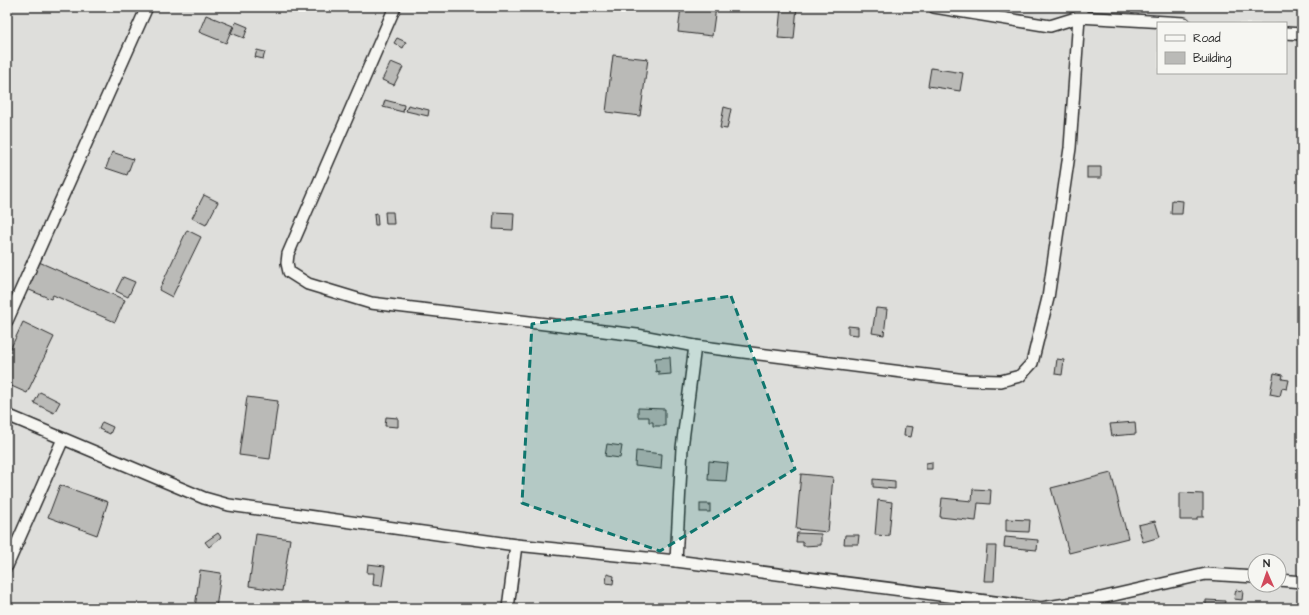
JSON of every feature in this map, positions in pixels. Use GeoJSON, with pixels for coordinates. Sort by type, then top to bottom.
{"type":"FeatureCollection","features":[{"type":"Feature","properties":{"kind":"street"},"geometry":{"type":"LineString","coordinates":[[7,321],[147,7]]}},
{"type":"Feature","properties":{"kind":"street"},"geometry":{"type":"LineString","coordinates":[[395,7],[288,254],[287,263],[289,272],[308,284],[371,302],[637,335],[694,346],[966,380],[1001,382],[1020,376],[1032,363],[1048,298],[1070,148],[1081,12]]}},
{"type":"Feature","properties":{"kind":"street"},"geometry":{"type":"LineString","coordinates":[[934,7],[1050,26],[1081,12],[1175,22]]}},
{"type":"Feature","properties":{"kind":"street"},"geometry":{"type":"LineString","coordinates":[[1287,33],[1302,34]]}},
{"type":"Feature","properties":{"kind":"street"},"geometry":{"type":"LineString","coordinates":[[676,561],[682,448],[694,346]]}},
{"type":"Feature","properties":{"kind":"street"},"geometry":{"type":"LineString","coordinates":[[7,415],[63,440],[204,498],[229,504],[516,545],[676,561],[1041,608],[1092,600],[1206,574],[1247,577]]}},
{"type":"Feature","properties":{"kind":"street"},"geometry":{"type":"LineString","coordinates":[[7,566],[63,440]]}},
{"type":"Feature","properties":{"kind":"street"},"geometry":{"type":"LineString","coordinates":[[508,608],[516,545]]}},
{"type":"Feature","properties":{"kind":"street"},"geometry":{"type":"LineString","coordinates":[[1287,581],[1302,582]]}},
{"type":"Feature","properties":{"kind":"highlighted area"},"geometry":{"type":"Polygon","coordinates":[[[731,296],[795,469],[660,551],[522,503],[532,324],[731,296]]]}},
{"type":"Feature","properties":{"kind":"shaded area"},"geometry":{"type":"Polygon","coordinates":[[[7,7],[1302,7],[1302,608],[7,608],[7,7]]]}},
{"type":"Feature","properties":{"kind":"building"},"geometry":{"type":"Polygon","coordinates":[[[681,7],[716,7],[712,36],[678,32],[681,7]]]}},
{"type":"Feature","properties":{"kind":"building"},"geometry":{"type":"Polygon","coordinates":[[[781,7],[797,7],[794,39],[778,38],[781,7]]]}},
{"type":"Feature","properties":{"kind":"building"},"geometry":{"type":"Polygon","coordinates":[[[206,15],[233,26],[226,43],[199,32],[206,15]]]}},
{"type":"Feature","properties":{"kind":"building"},"geometry":{"type":"Polygon","coordinates":[[[236,22],[248,27],[244,38],[231,33],[236,22]]]}},
{"type":"Feature","properties":{"kind":"building"},"geometry":{"type":"Polygon","coordinates":[[[397,38],[406,42],[403,48],[394,43],[397,38]]]}},
{"type":"Feature","properties":{"kind":"building"},"geometry":{"type":"Polygon","coordinates":[[[257,50],[265,52],[263,59],[255,57],[257,50]]]}},
{"type":"Feature","properties":{"kind":"building"},"geometry":{"type":"Polygon","coordinates":[[[613,55],[648,59],[640,116],[606,112],[613,55]]]}},
{"type":"Feature","properties":{"kind":"building"},"geometry":{"type":"Polygon","coordinates":[[[391,62],[403,67],[394,85],[382,80],[391,62]]]}},
{"type":"Feature","properties":{"kind":"building"},"geometry":{"type":"Polygon","coordinates":[[[931,68],[963,73],[960,91],[928,86],[931,68]]]}},
{"type":"Feature","properties":{"kind":"building"},"geometry":{"type":"Polygon","coordinates":[[[385,100],[404,105],[403,112],[383,107],[385,100]]]}},
{"type":"Feature","properties":{"kind":"building"},"geometry":{"type":"Polygon","coordinates":[[[408,105],[429,110],[428,116],[406,111],[408,105]]]}},
{"type":"Feature","properties":{"kind":"building"},"geometry":{"type":"Polygon","coordinates":[[[724,107],[731,109],[727,129],[720,128],[724,107]]]}},
{"type":"Feature","properties":{"kind":"building"},"geometry":{"type":"Polygon","coordinates":[[[112,152],[133,159],[127,175],[106,168],[112,152]]]}},
{"type":"Feature","properties":{"kind":"building"},"geometry":{"type":"Polygon","coordinates":[[[1087,167],[1101,167],[1101,178],[1087,178],[1087,167]]]}},
{"type":"Feature","properties":{"kind":"building"},"geometry":{"type":"Polygon","coordinates":[[[204,195],[218,202],[206,225],[192,218],[204,195]]]}},
{"type":"Feature","properties":{"kind":"building"},"geometry":{"type":"Polygon","coordinates":[[[1172,200],[1183,201],[1182,214],[1171,214],[1172,200]]]}},
{"type":"Feature","properties":{"kind":"building"},"geometry":{"type":"Polygon","coordinates":[[[385,212],[393,212],[394,224],[386,224],[385,212]]]}},
{"type":"Feature","properties":{"kind":"building"},"geometry":{"type":"Polygon","coordinates":[[[494,212],[514,213],[513,230],[493,229],[494,212]]]}},
{"type":"Feature","properties":{"kind":"building"},"geometry":{"type":"Polygon","coordinates":[[[377,213],[378,225],[375,225],[374,214],[377,213]]]}},
{"type":"Feature","properties":{"kind":"building"},"geometry":{"type":"Polygon","coordinates":[[[187,230],[201,237],[172,297],[159,290],[187,230]]]}},
{"type":"Feature","properties":{"kind":"building"},"geometry":{"type":"Polygon","coordinates":[[[39,262],[125,300],[115,322],[53,295],[51,299],[27,289],[39,262]]]}},
{"type":"Feature","properties":{"kind":"building"},"geometry":{"type":"Polygon","coordinates":[[[123,277],[135,282],[128,297],[116,291],[123,277]]]}},
{"type":"Feature","properties":{"kind":"building"},"geometry":{"type":"Polygon","coordinates":[[[876,308],[887,309],[884,335],[872,333],[876,308]]]}},
{"type":"Feature","properties":{"kind":"building"},"geometry":{"type":"Polygon","coordinates":[[[23,322],[54,337],[27,393],[7,384],[7,356],[23,322]]]}},
{"type":"Feature","properties":{"kind":"building"},"geometry":{"type":"Polygon","coordinates":[[[848,326],[858,327],[858,335],[848,334],[848,326]]]}},
{"type":"Feature","properties":{"kind":"building"},"geometry":{"type":"Polygon","coordinates":[[[670,357],[671,374],[659,375],[659,371],[656,372],[655,358],[670,357]]]}},
{"type":"Feature","properties":{"kind":"building"},"geometry":{"type":"Polygon","coordinates":[[[1057,359],[1064,360],[1062,375],[1055,374],[1057,359]]]}},
{"type":"Feature","properties":{"kind":"building"},"geometry":{"type":"Polygon","coordinates":[[[1274,373],[1283,375],[1282,379],[1289,380],[1287,389],[1282,388],[1280,396],[1270,394],[1274,373]]]}},
{"type":"Feature","properties":{"kind":"building"},"geometry":{"type":"Polygon","coordinates":[[[40,392],[60,402],[54,413],[34,403],[40,392]]]}},
{"type":"Feature","properties":{"kind":"building"},"geometry":{"type":"Polygon","coordinates":[[[247,397],[278,401],[270,459],[239,455],[247,397]]]}},
{"type":"Feature","properties":{"kind":"building"},"geometry":{"type":"Polygon","coordinates":[[[638,408],[665,409],[665,426],[653,426],[653,422],[649,422],[649,417],[638,417],[638,408]]]}},
{"type":"Feature","properties":{"kind":"building"},"geometry":{"type":"Polygon","coordinates":[[[386,417],[398,418],[398,427],[385,426],[386,417]]]}},
{"type":"Feature","properties":{"kind":"building"},"geometry":{"type":"Polygon","coordinates":[[[102,422],[113,427],[110,434],[99,429],[102,422]]]}},
{"type":"Feature","properties":{"kind":"building"},"geometry":{"type":"Polygon","coordinates":[[[1135,422],[1136,434],[1112,436],[1110,424],[1135,422]]]}},
{"type":"Feature","properties":{"kind":"building"},"geometry":{"type":"Polygon","coordinates":[[[905,426],[913,427],[911,437],[904,436],[905,426]]]}},
{"type":"Feature","properties":{"kind":"building"},"geometry":{"type":"Polygon","coordinates":[[[607,444],[622,446],[620,458],[605,456],[607,444]]]}},
{"type":"Feature","properties":{"kind":"building"},"geometry":{"type":"Polygon","coordinates":[[[636,451],[662,454],[661,469],[635,466],[636,451]]]}},
{"type":"Feature","properties":{"kind":"building"},"geometry":{"type":"Polygon","coordinates":[[[709,461],[728,463],[726,481],[708,480],[709,461]]]}},
{"type":"Feature","properties":{"kind":"building"},"geometry":{"type":"Polygon","coordinates":[[[932,462],[932,469],[926,469],[926,463],[932,462]]]}},
{"type":"Feature","properties":{"kind":"building"},"geometry":{"type":"Polygon","coordinates":[[[1111,473],[1128,538],[1069,553],[1051,488],[1111,473]]]}},
{"type":"Feature","properties":{"kind":"building"},"geometry":{"type":"Polygon","coordinates":[[[801,474],[833,477],[828,532],[796,529],[801,474]]]}},
{"type":"Feature","properties":{"kind":"building"},"geometry":{"type":"Polygon","coordinates":[[[873,479],[895,481],[895,489],[873,487],[873,479]]]}},
{"type":"Feature","properties":{"kind":"building"},"geometry":{"type":"Polygon","coordinates":[[[60,485],[108,502],[97,535],[48,517],[60,485]]]}},
{"type":"Feature","properties":{"kind":"building"},"geometry":{"type":"Polygon","coordinates":[[[973,489],[991,490],[990,504],[978,503],[976,521],[940,517],[942,498],[972,501],[973,489]]]}},
{"type":"Feature","properties":{"kind":"building"},"geometry":{"type":"Polygon","coordinates":[[[1180,493],[1203,494],[1203,517],[1197,517],[1197,520],[1180,520],[1180,493]]]}},
{"type":"Feature","properties":{"kind":"building"},"geometry":{"type":"Polygon","coordinates":[[[878,500],[892,502],[889,536],[875,535],[878,500]]]}},
{"type":"Feature","properties":{"kind":"building"},"geometry":{"type":"Polygon","coordinates":[[[700,504],[710,504],[710,512],[700,512],[700,504]]]}},
{"type":"Feature","properties":{"kind":"building"},"geometry":{"type":"Polygon","coordinates":[[[1006,519],[1030,520],[1029,532],[1006,531],[1006,519]]]}},
{"type":"Feature","properties":{"kind":"building"},"geometry":{"type":"Polygon","coordinates":[[[1155,521],[1160,537],[1143,542],[1138,525],[1155,521]]]}},
{"type":"Feature","properties":{"kind":"building"},"geometry":{"type":"Polygon","coordinates":[[[218,533],[221,537],[209,547],[205,542],[218,533]]]}},
{"type":"Feature","properties":{"kind":"building"},"geometry":{"type":"Polygon","coordinates":[[[797,533],[821,534],[821,545],[803,546],[803,542],[796,542],[797,533]]]}},
{"type":"Feature","properties":{"kind":"building"},"geometry":{"type":"Polygon","coordinates":[[[256,534],[290,539],[282,591],[249,586],[256,534]]]}},
{"type":"Feature","properties":{"kind":"building"},"geometry":{"type":"Polygon","coordinates":[[[845,535],[859,535],[858,544],[844,544],[845,535]]]}},
{"type":"Feature","properties":{"kind":"building"},"geometry":{"type":"Polygon","coordinates":[[[1005,537],[1038,540],[1037,550],[1004,547],[1005,537]]]}},
{"type":"Feature","properties":{"kind":"building"},"geometry":{"type":"Polygon","coordinates":[[[987,546],[996,546],[994,581],[984,581],[987,546]]]}},
{"type":"Feature","properties":{"kind":"building"},"geometry":{"type":"Polygon","coordinates":[[[368,564],[385,566],[382,586],[373,585],[374,573],[367,573],[368,564]]]}},
{"type":"Feature","properties":{"kind":"building"},"geometry":{"type":"Polygon","coordinates":[[[200,570],[221,573],[216,608],[195,608],[200,570]]]}},
{"type":"Feature","properties":{"kind":"building"},"geometry":{"type":"Polygon","coordinates":[[[607,574],[614,576],[613,584],[606,583],[607,574]]]}},
{"type":"Feature","properties":{"kind":"building"},"geometry":{"type":"Polygon","coordinates":[[[1236,590],[1243,591],[1242,600],[1234,599],[1236,590]]]}},
{"type":"Feature","properties":{"kind":"building"},"geometry":{"type":"Polygon","coordinates":[[[1206,600],[1225,601],[1224,608],[1206,608],[1206,600]]]}}]}
